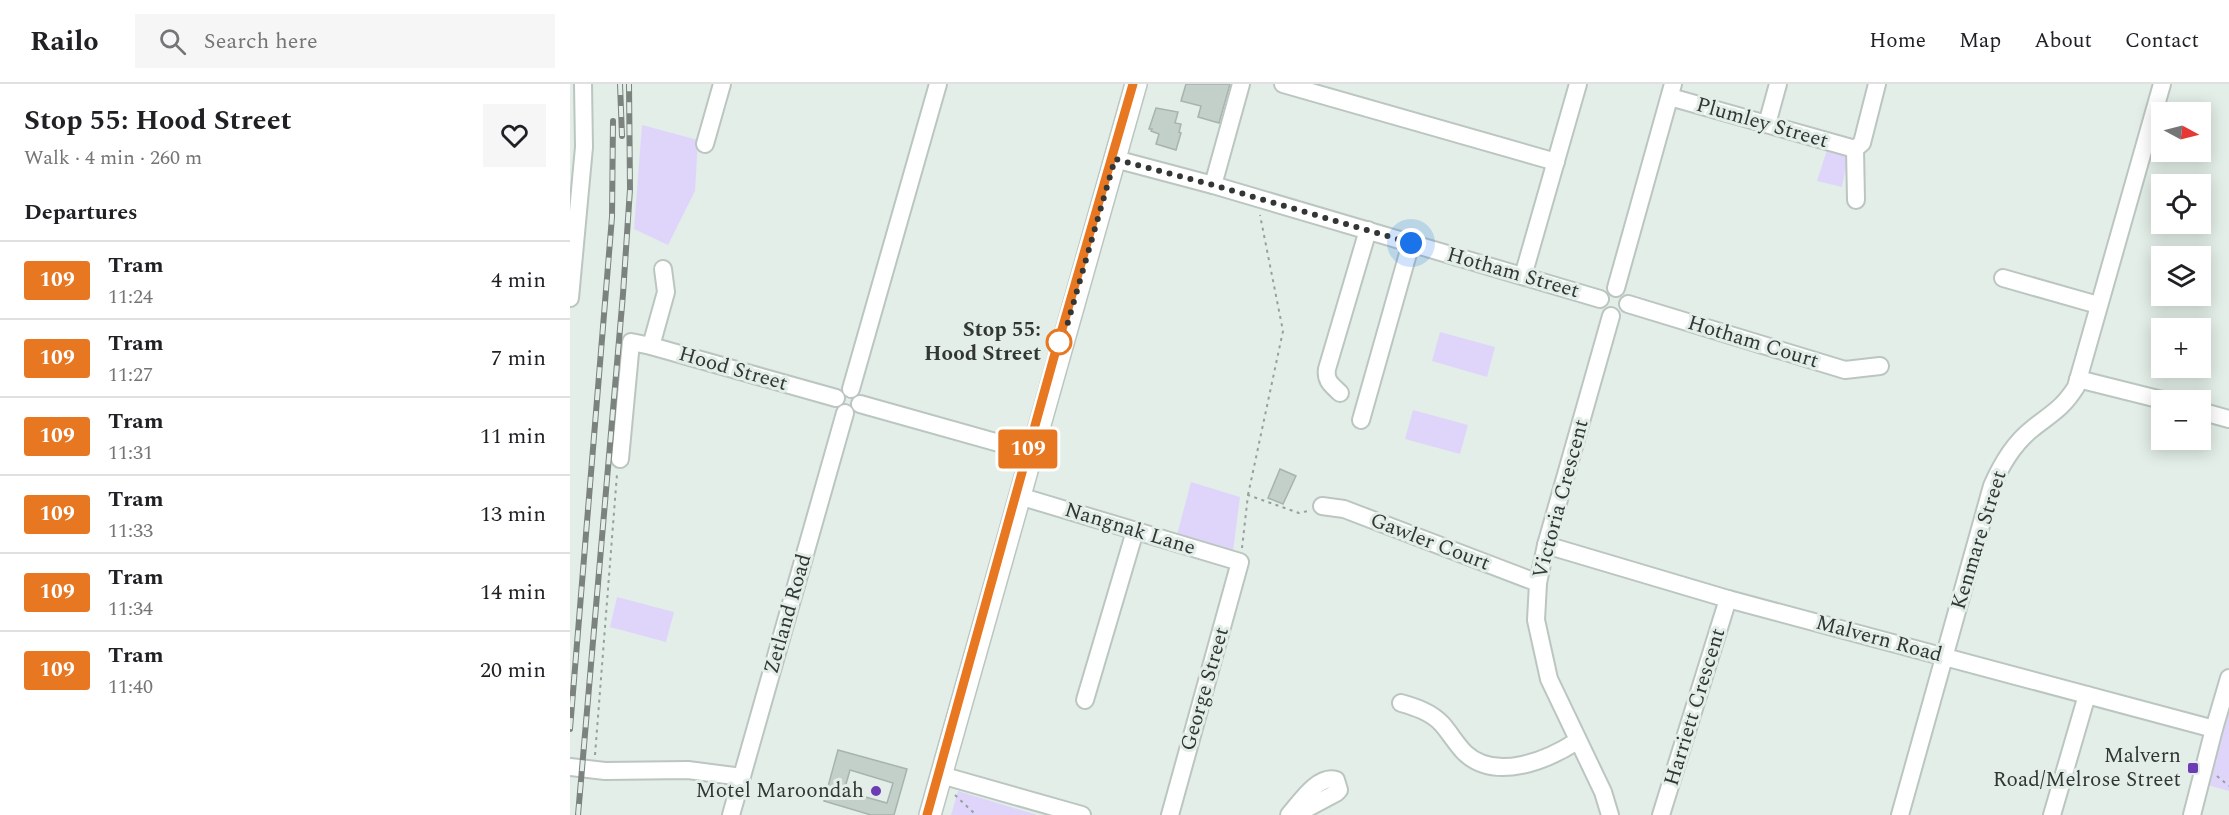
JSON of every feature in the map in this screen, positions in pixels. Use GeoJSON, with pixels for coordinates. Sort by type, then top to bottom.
{"type":"FeatureCollection","features":[{"type":"Feature","properties":{"kind":"main road"},"geometry":{"type":"LineString","coordinates":[[930,815],[1136,84]]}},
{"type":"Feature","properties":{"kind":"street"},"geometry":{"type":"LineString","coordinates":[[570,289],[584,147],[583,84]]}},
{"type":"Feature","properties":{"kind":"street"},"geometry":{"type":"LineString","coordinates":[[705,144],[722,84]]}},
{"type":"Feature","properties":{"kind":"street"},"geometry":{"type":"LineString","coordinates":[[851,389],[938,84]]}},
{"type":"Feature","properties":{"kind":"street"},"geometry":{"type":"LineString","coordinates":[[1213,185],[1241,84]]}},
{"type":"Feature","properties":{"kind":"street"},"geometry":{"type":"LineString","coordinates":[[1283,84],[1556,162]]}},
{"type":"Feature","properties":{"kind":"street"},"geometry":{"type":"LineString","coordinates":[[1523,276],[1578,84]]}},
{"type":"Feature","properties":{"kind":"street"},"geometry":{"type":"LineString","coordinates":[[1767,124],[1778,84]]}},
{"type":"Feature","properties":{"kind":"street"},"geometry":{"type":"LineString","coordinates":[[1856,200],[1855,149],[1862,143],[1877,84]]}},
{"type":"Feature","properties":{"kind":"street","name":"Kenmare Street"},"geometry":{"type":"LineString","coordinates":[[1900,815],[1992,486],[2000,467],[2031,430],[2066,403],[2078,378],[2162,84]]}},
{"type":"Feature","properties":{"kind":"street"},"geometry":{"type":"LineString","coordinates":[[1617,288],[1672,90]]}},
{"type":"Feature","properties":{"kind":"street","name":"Plumley Street"},"geometry":{"type":"LineString","coordinates":[[1672,90],[1767,124],[1855,149]]}},
{"type":"Feature","properties":{"kind":"street","name":"Hotham Street"},"geometry":{"type":"LineString","coordinates":[[1115,159],[1257,197],[1600,299]]}},
{"type":"Feature","properties":{"kind":"street"},"geometry":{"type":"LineString","coordinates":[[1340,393],[1329,382],[1326,375],[1327,369],[1368,230]]}},
{"type":"Feature","properties":{"kind":"street"},"geometry":{"type":"LineString","coordinates":[[1360,420],[1411,243]]}},
{"type":"Feature","properties":{"kind":"street"},"geometry":{"type":"LineString","coordinates":[[651,346],[666,292],[663,269]]}},
{"type":"Feature","properties":{"kind":"street"},"geometry":{"type":"LineString","coordinates":[[2003,278],[2098,305]]}},
{"type":"Feature","properties":{"kind":"street"},"geometry":{"type":"LineString","coordinates":[[1617,288],[1626,294],[1628,304],[1622,314],[1611,316],[1602,309],[1600,299],[1606,290],[1617,288]]}},
{"type":"Feature","properties":{"kind":"street","name":"Hotham Court"},"geometry":{"type":"LineString","coordinates":[[1628,304],[1845,370],[1880,366]]}},
{"type":"Feature","properties":{"kind":"street","name":"Victoria Crescent"},"geometry":{"type":"LineString","coordinates":[[1610,815],[1603,792],[1548,679],[1536,620],[1538,583],[1546,545],[1611,316]]}},
{"type":"Feature","properties":{"kind":"street","name":"Hood Street"},"geometry":{"type":"LineString","coordinates":[[620,459],[631,342],[836,398]]}},
{"type":"Feature","properties":{"kind":"street"},"geometry":{"type":"LineString","coordinates":[[2078,378],[2151,397]]}},
{"type":"Feature","properties":{"kind":"street"},"geometry":{"type":"LineString","coordinates":[[851,389],[858,393],[860,404],[853,413],[845,413],[838,409],[836,398],[840,391],[851,389]]}},
{"type":"Feature","properties":{"kind":"street"},"geometry":{"type":"LineString","coordinates":[[860,404],[1031,452]]}},
{"type":"Feature","properties":{"kind":"street","name":"Zetland Road"},"geometry":{"type":"LineString","coordinates":[[731,815],[845,413]]}},
{"type":"Feature","properties":{"kind":"street"},"geometry":{"type":"LineString","coordinates":[[2211,414],[2229,419]]}},
{"type":"Feature","properties":{"kind":"street","name":"Nangnak Lane"},"geometry":{"type":"LineString","coordinates":[[1019,496],[1240,562]]}},
{"type":"Feature","properties":{"kind":"street","name":"Gawler Court"},"geometry":{"type":"LineString","coordinates":[[1322,506],[1344,509],[1538,583]]}},
{"type":"Feature","properties":{"kind":"street"},"geometry":{"type":"LineString","coordinates":[[1085,700],[1135,531]]}},
{"type":"Feature","properties":{"kind":"street","name":"Malvern Road"},"geometry":{"type":"LineString","coordinates":[[1546,545],[1728,598],[2214,729]]}},
{"type":"Feature","properties":{"kind":"street","name":"George Street"},"geometry":{"type":"LineString","coordinates":[[1170,815],[1240,562]]}},
{"type":"Feature","properties":{"kind":"street","name":"Harriett Crescent"},"geometry":{"type":"LineString","coordinates":[[1661,815],[1728,598]]}},
{"type":"Feature","properties":{"kind":"street"},"geometry":{"type":"LineString","coordinates":[[2192,815],[2229,678]]}},
{"type":"Feature","properties":{"kind":"street"},"geometry":{"type":"LineString","coordinates":[[2052,815],[2087,694]]}},
{"type":"Feature","properties":{"kind":"street"},"geometry":{"type":"LineString","coordinates":[[1401,703],[1415,707],[1435,718],[1472,758],[1497,766],[1527,764],[1550,758],[1577,741]]}},
{"type":"Feature","properties":{"kind":"street"},"geometry":{"type":"LineString","coordinates":[[570,767],[594,770],[688,771],[742,777]]}},
{"type":"Feature","properties":{"kind":"street"},"geometry":{"type":"LineString","coordinates":[[941,775],[1082,815]]}},
{"type":"Feature","properties":{"kind":"path"},"geometry":{"type":"LineString","coordinates":[[1240,562],[1248,495],[1283,331],[1257,197]]}},
{"type":"Feature","properties":{"kind":"path"},"geometry":{"type":"LineString","coordinates":[[594,770],[615,485],[620,459]]}},
{"type":"Feature","properties":{"kind":"path"},"geometry":{"type":"LineString","coordinates":[[1248,495],[1299,513],[1322,506]]}},
{"type":"Feature","properties":{"kind":"path"},"geometry":{"type":"LineString","coordinates":[[955,795],[976,815]]}},
{"type":"Feature","properties":{"kind":"shaded area"},"geometry":{"type":"Polygon","coordinates":[[[642,125],[698,140],[695,191],[668,245],[634,229],[642,125]]]}},
{"type":"Feature","properties":{"kind":"shaded area"},"geometry":{"type":"Polygon","coordinates":[[[1827,150],[1848,156],[1842,187],[1817,181],[1827,150]]]}},
{"type":"Feature","properties":{"kind":"shaded area"},"geometry":{"type":"Polygon","coordinates":[[[1440,332],[1495,347],[1487,377],[1432,361],[1440,332]]]}},
{"type":"Feature","properties":{"kind":"shaded area"},"geometry":{"type":"Polygon","coordinates":[[[1413,410],[1468,425],[1460,454],[1405,439],[1413,410]]]}},
{"type":"Feature","properties":{"kind":"shaded area"},"geometry":{"type":"Polygon","coordinates":[[[1191,482],[1240,497],[1233,551],[1177,535],[1191,482]]]}},
{"type":"Feature","properties":{"kind":"shaded area"},"geometry":{"type":"Polygon","coordinates":[[[617,597],[674,612],[666,642],[610,627],[617,597]]]}},
{"type":"Feature","properties":{"kind":"shaded area"},"geometry":{"type":"Polygon","coordinates":[[[2229,684],[2229,791],[2200,783],[2229,684]]]}},
{"type":"Feature","properties":{"kind":"shaded area"},"geometry":{"type":"Polygon","coordinates":[[[958,791],[1037,815],[951,815],[958,791]]]}},
{"type":"Feature","properties":{"kind":"building"},"geometry":{"type":"Polygon","coordinates":[[[1186,84],[1230,84],[1219,123],[1198,117],[1201,106],[1181,101],[1186,84]]]}},
{"type":"Feature","properties":{"kind":"building"},"geometry":{"type":"Polygon","coordinates":[[[1156,108],[1178,112],[1175,123],[1181,124],[1179,132],[1181,133],[1176,150],[1156,144],[1159,134],[1149,129],[1156,108]]]}},
{"type":"Feature","properties":{"kind":"building"},"geometry":{"type":"Polygon","coordinates":[[[1280,469],[1296,476],[1283,504],[1268,498],[1280,469]]]}},
{"type":"Feature","properties":{"kind":"building"},"geometry":{"type":"Polygon","coordinates":[[[838,750],[907,769],[894,815],[871,815],[824,801],[838,750]],[[850,770],[844,791],[887,803],[893,783],[850,770]]]}},
{"type":"Feature","properties":{"kind":"tram line"},"geometry":{"type":"LineString","coordinates":[[927,815],[1054,357],[1133,84]]}},
{"type":"Feature","properties":{"kind":"tram line","name":"109"},"geometry":{"type":"LineString","coordinates":[[927,815],[1054,357],[1133,84]]}},
{"type":"Feature","properties":{"kind":"railway"},"geometry":{"type":"LineString","coordinates":[[620,84],[622,136]]}},
{"type":"Feature","properties":{"kind":"railway"},"geometry":{"type":"LineString","coordinates":[[578,815],[623,294],[630,189],[629,84]]}},
{"type":"Feature","properties":{"kind":"railway"},"geometry":{"type":"LineString","coordinates":[[570,729],[612,217],[613,121]]}},
{"type":"Feature","properties":{"kind":"place","name":"Stop 55: Hood Street"},"geometry":{"type":"Point","coordinates":[1059,342]}},
{"type":"Feature","properties":{"kind":"place","name":"Malvern Road/Melrose Street"},"geometry":{"type":"Point","coordinates":[2193,768]}},
{"type":"Feature","properties":{"kind":"place","name":"Motel Maroondah"},"geometry":{"type":"Point","coordinates":[876,791]}},
{"type":"Feature","properties":{"kind":"route"},"geometry":{"type":"LineString","coordinates":[[1059,342],[1064,336],[1115,159],[1411,243]]}}]}
